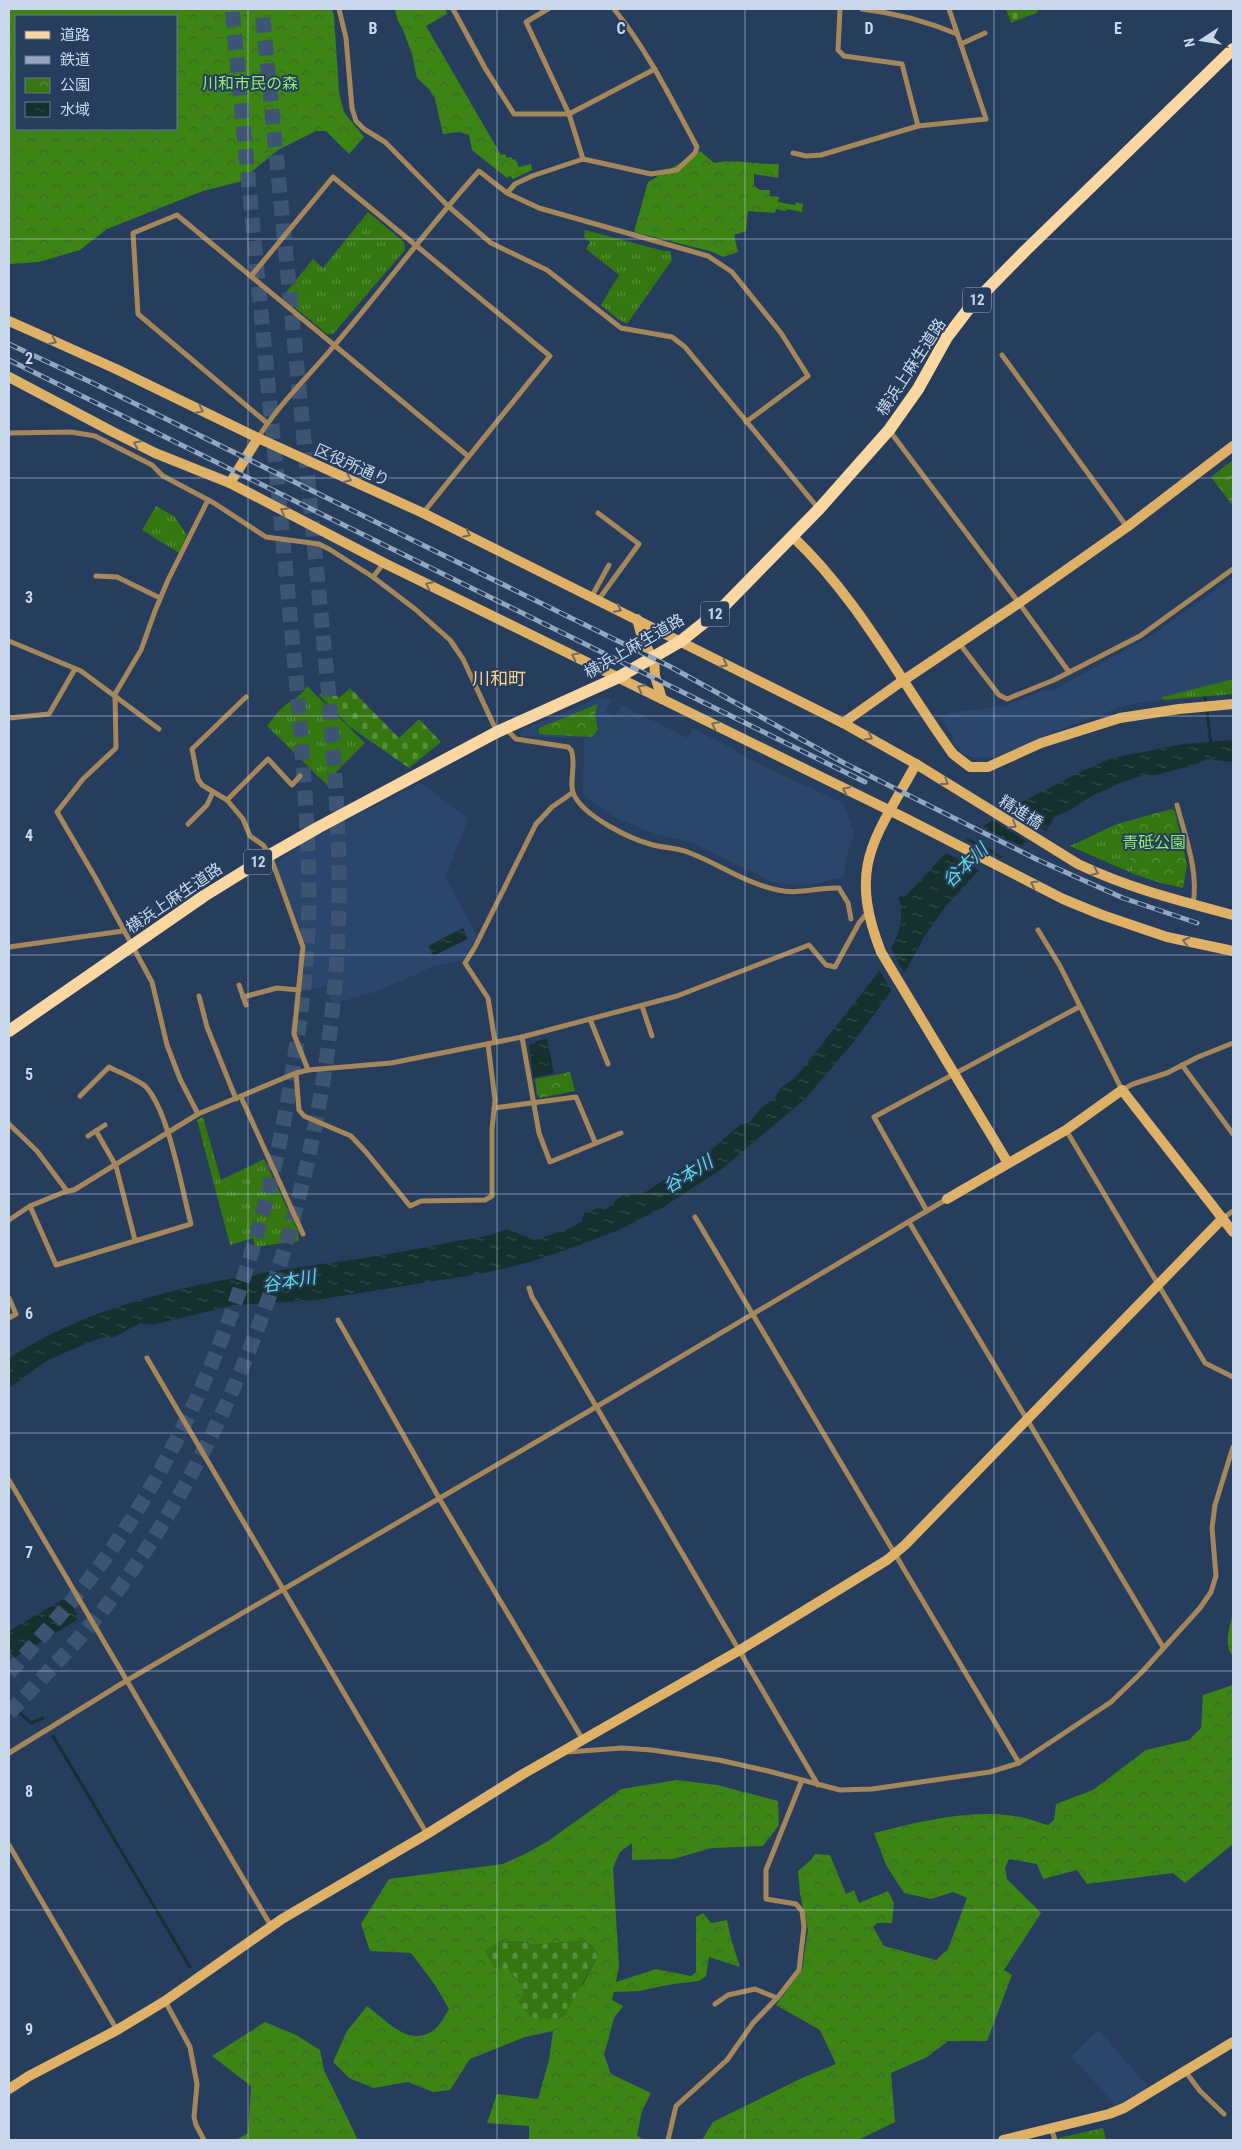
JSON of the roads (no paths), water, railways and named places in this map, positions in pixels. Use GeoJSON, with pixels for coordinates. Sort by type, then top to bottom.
{"type":"FeatureCollection","features":[{"type":"Feature","properties":{"kind":"main road","name":"横浜上麻生道路"},"geometry":{"type":"LineString","coordinates":[[9,1031],[204,896],[270,855],[501,730],[619,677],[681,641],[720,610],[818,509],[889,430],[918,389],[947,337],[970,308],[1025,251],[1233,49]]}},
{"type":"Feature","properties":{"kind":"street"},"geometry":{"type":"LineString","coordinates":[[339,9],[346,38],[352,108],[356,121],[364,129],[384,142],[448,206],[491,243],[547,270],[621,328],[672,337],[685,347],[818,509]]}},
{"type":"Feature","properties":{"kind":"street"},"geometry":{"type":"LineString","coordinates":[[453,9],[485,68],[514,114],[569,114],[655,69]]}},
{"type":"Feature","properties":{"kind":"street"},"geometry":{"type":"LineString","coordinates":[[548,9],[526,22],[569,114],[583,159]]}},
{"type":"Feature","properties":{"kind":"street"},"geometry":{"type":"LineString","coordinates":[[508,193],[516,184],[532,176],[583,159],[651,174],[676,170],[695,153],[697,147],[655,69],[634,34],[614,9]]}},
{"type":"Feature","properties":{"kind":"street"},"geometry":{"type":"LineString","coordinates":[[840,9],[838,50],[844,56],[902,64],[918,126]]}},
{"type":"Feature","properties":{"kind":"street"},"geometry":{"type":"LineString","coordinates":[[862,9],[890,11],[957,34]]}},
{"type":"Feature","properties":{"kind":"street"},"geometry":{"type":"LineString","coordinates":[[793,153],[806,156],[820,155],[918,126],[986,119],[949,9]]}},
{"type":"Feature","properties":{"kind":"street"},"geometry":{"type":"LineString","coordinates":[[961,44],[985,33]]}},
{"type":"Feature","properties":{"kind":"street"},"geometry":{"type":"LineString","coordinates":[[230,483],[267,423],[334,346],[448,206],[479,171],[508,193],[539,208],[708,256],[732,272],[781,334],[808,376],[746,422]]}},
{"type":"Feature","properties":{"kind":"street"},"geometry":{"type":"LineString","coordinates":[[252,275],[332,177],[550,356],[423,512]]}},
{"type":"Feature","properties":{"kind":"street"},"geometry":{"type":"LineString","coordinates":[[267,423],[138,314],[133,233],[177,215],[252,275],[334,346],[468,456]]}},
{"type":"Feature","properties":{"kind":"street","name":"区役所通り"},"geometry":{"type":"LineString","coordinates":[[9,321],[116,369],[258,438],[423,512],[843,723]]}},
{"type":"Feature","properties":{"kind":"street"},"geometry":{"type":"LineString","coordinates":[[1002,355],[1127,527]]}},
{"type":"Feature","properties":{"kind":"street"},"geometry":{"type":"LineString","coordinates":[[9,377],[155,453],[230,483],[384,563],[933,832],[1063,899],[1102,915],[1167,937],[1233,951]]}},
{"type":"Feature","properties":{"kind":"street"},"geometry":{"type":"LineString","coordinates":[[889,430],[1020,603],[1069,672]]}},
{"type":"Feature","properties":{"kind":"street"},"geometry":{"type":"LineString","coordinates":[[9,433],[71,432],[96,436],[152,464],[163,476],[208,500],[266,537],[319,544],[373,577],[415,609],[450,640],[463,659],[501,730],[516,739],[568,747],[574,760],[572,793],[581,805],[608,826],[652,845],[688,852],[768,888],[787,892],[839,888],[848,903],[851,919]]}},
{"type":"Feature","properties":{"kind":"street"},"geometry":{"type":"LineString","coordinates":[[843,723],[1020,603],[1127,527],[1233,446]]}},
{"type":"Feature","properties":{"kind":"street"},"geometry":{"type":"LineString","coordinates":[[152,464],[155,453]]}},
{"type":"Feature","properties":{"kind":"street"},"geometry":{"type":"LineString","coordinates":[[198,1114],[180,1078],[167,1045],[152,982],[57,812],[83,779],[116,748],[115,694],[141,650],[160,598],[208,500]]}},
{"type":"Feature","properties":{"kind":"street"},"geometry":{"type":"LineString","coordinates":[[596,598],[639,544],[598,513]]}},
{"type":"Feature","properties":{"kind":"street"},"geometry":{"type":"LineString","coordinates":[[792,536],[852,605],[953,754],[965,765],[977,768],[988,767],[1041,743],[1120,718],[1179,709],[1233,704]]}},
{"type":"Feature","properties":{"kind":"street"},"geometry":{"type":"LineString","coordinates":[[373,577],[384,563]]}},
{"type":"Feature","properties":{"kind":"street"},"geometry":{"type":"LineString","coordinates":[[596,598],[609,565]]}},
{"type":"Feature","properties":{"kind":"street"},"geometry":{"type":"LineString","coordinates":[[959,643],[999,695],[1007,699],[1038,688],[1101,658],[1140,636],[1233,569]]}},
{"type":"Feature","properties":{"kind":"street"},"geometry":{"type":"LineString","coordinates":[[96,576],[116,577],[160,598]]}},
{"type":"Feature","properties":{"kind":"street"},"geometry":{"type":"LineString","coordinates":[[637,619],[641,634],[653,658],[655,676],[662,699]]}},
{"type":"Feature","properties":{"kind":"street"},"geometry":{"type":"LineString","coordinates":[[9,641],[96,680],[159,729]]}},
{"type":"Feature","properties":{"kind":"street"},"geometry":{"type":"LineString","coordinates":[[9,718],[49,714],[75,669]]}},
{"type":"Feature","properties":{"kind":"street"},"geometry":{"type":"LineString","coordinates":[[246,697],[192,749],[198,779],[202,785],[228,800],[243,819],[250,836],[258,840],[270,855],[303,947],[294,1034],[308,1070]]}},
{"type":"Feature","properties":{"kind":"street","name":"精進橋"},"geometry":{"type":"LineString","coordinates":[[843,723],[916,764],[1052,850],[1103,876],[1163,897],[1233,915]]}},
{"type":"Feature","properties":{"kind":"street"},"geometry":{"type":"LineString","coordinates":[[228,800],[268,759],[292,785],[300,776]]}},
{"type":"Feature","properties":{"kind":"street"},"geometry":{"type":"LineString","coordinates":[[916,764],[874,841],[866,866],[865,895],[868,915],[881,952],[1008,1163]]}},
{"type":"Feature","properties":{"kind":"street"},"geometry":{"type":"LineString","coordinates":[[188,824],[207,805],[214,792]]}},
{"type":"Feature","properties":{"kind":"street"},"geometry":{"type":"LineString","coordinates":[[495,1042],[488,998],[465,963],[475,948],[536,824],[552,807],[572,793]]}},
{"type":"Feature","properties":{"kind":"street"},"geometry":{"type":"LineString","coordinates":[[1178,805],[1194,875],[1195,894],[1193,904]]}},
{"type":"Feature","properties":{"kind":"street"},"geometry":{"type":"LineString","coordinates":[[9,1220],[30,1206],[74,1190],[198,1114],[296,1073],[308,1070],[391,1064],[522,1037],[676,996],[809,944],[826,965],[835,967],[859,923],[868,915]]}},
{"type":"Feature","properties":{"kind":"street"},"geometry":{"type":"LineString","coordinates":[[1038,930],[1060,966],[1122,1090],[1233,1232]]}},
{"type":"Feature","properties":{"kind":"street"},"geometry":{"type":"LineString","coordinates":[[9,947],[123,931]]}},
{"type":"Feature","properties":{"kind":"street"},"geometry":{"type":"LineString","coordinates":[[239,985],[246,1005]]}},
{"type":"Feature","properties":{"kind":"street"},"geometry":{"type":"LineString","coordinates":[[243,997],[277,988],[299,990]]}},
{"type":"Feature","properties":{"kind":"street"},"geometry":{"type":"LineString","coordinates":[[199,996],[207,1027],[304,1234]]}},
{"type":"Feature","properties":{"kind":"street"},"geometry":{"type":"LineString","coordinates":[[642,1006],[652,1036]]}},
{"type":"Feature","properties":{"kind":"street"},"geometry":{"type":"LineString","coordinates":[[927,1211],[874,1117],[1079,1007]]}},
{"type":"Feature","properties":{"kind":"street"},"geometry":{"type":"LineString","coordinates":[[590,1019],[608,1064]]}},
{"type":"Feature","properties":{"kind":"street"},"geometry":{"type":"LineString","coordinates":[[522,1037],[539,1134],[550,1162],[594,1142],[621,1133]]}},
{"type":"Feature","properties":{"kind":"street"},"geometry":{"type":"LineString","coordinates":[[296,1073],[299,1110],[304,1116],[350,1136],[373,1160],[410,1206],[421,1201],[485,1200],[492,1196],[492,1129],[494,1108],[488,1044]]}},
{"type":"Feature","properties":{"kind":"street"},"geometry":{"type":"LineString","coordinates":[[9,1753],[126,1681],[1066,1130],[1132,1084],[1167,1073],[1233,1044]]}},
{"type":"Feature","properties":{"kind":"street"},"geometry":{"type":"LineString","coordinates":[[1182,1065],[1233,1134]]}},
{"type":"Feature","properties":{"kind":"street"},"geometry":{"type":"LineString","coordinates":[[30,1206],[56,1265],[191,1224],[168,1132],[159,1110],[145,1086],[109,1067],[80,1096]]}},
{"type":"Feature","properties":{"kind":"street"},"geometry":{"type":"LineString","coordinates":[[494,1108],[576,1097],[594,1142]]}},
{"type":"Feature","properties":{"kind":"street"},"geometry":{"type":"LineString","coordinates":[[9,1124],[37,1151],[67,1191]]}},
{"type":"Feature","properties":{"kind":"street"},"geometry":{"type":"LineString","coordinates":[[88,1136],[105,1125]]}},
{"type":"Feature","properties":{"kind":"street"},"geometry":{"type":"LineString","coordinates":[[1066,1130],[1205,1363],[1233,1377]]}},
{"type":"Feature","properties":{"kind":"street"},"geometry":{"type":"LineString","coordinates":[[96,1132],[116,1166],[135,1240]]}},
{"type":"Feature","properties":{"kind":"street"},"geometry":{"type":"LineString","coordinates":[[9,2090],[29,2076],[118,2030],[165,2002],[271,1926],[427,1834],[523,1774],[565,1752],[841,1590],[896,1553],[1222,1218],[1233,1211]]}},
{"type":"Feature","properties":{"kind":"street"},"geometry":{"type":"LineString","coordinates":[[695,1217],[1019,1763]]}},
{"type":"Feature","properties":{"kind":"street"},"geometry":{"type":"LineString","coordinates":[[909,1222],[1163,1648]]}},
{"type":"Feature","properties":{"kind":"street"},"geometry":{"type":"LineString","coordinates":[[529,1288],[532,1297],[596,1407],[819,1785]]}},
{"type":"Feature","properties":{"kind":"street"},"geometry":{"type":"LineString","coordinates":[[9,1298],[16,1314],[9,1318]]}},
{"type":"Feature","properties":{"kind":"street"},"geometry":{"type":"LineString","coordinates":[[338,1320],[439,1498],[583,1740]]}},
{"type":"Feature","properties":{"kind":"street"},"geometry":{"type":"LineString","coordinates":[[147,1358],[427,1834]]}},
{"type":"Feature","properties":{"kind":"street"},"geometry":{"type":"LineString","coordinates":[[565,1752],[622,1748],[652,1750],[719,1760],[840,1790],[872,1789],[990,1772],[1019,1763],[1111,1702],[1142,1673],[1200,1608],[1211,1592],[1216,1576],[1212,1528],[1215,1505],[1233,1448]]}},
{"type":"Feature","properties":{"kind":"street"},"geometry":{"type":"LineString","coordinates":[[9,1480],[271,1926]]}},
{"type":"Feature","properties":{"kind":"street"},"geometry":{"type":"LineString","coordinates":[[668,2140],[676,2106],[727,2060],[753,2023],[777,1998],[799,1970],[804,1927],[802,1911],[796,1904],[766,1899],[766,1870],[802,1780]]}},
{"type":"Feature","properties":{"kind":"street"},"geometry":{"type":"LineString","coordinates":[[9,1845],[118,2030]]}},
{"type":"Feature","properties":{"kind":"street"},"geometry":{"type":"LineString","coordinates":[[715,2004],[728,1995],[755,1989],[777,1998]]}},
{"type":"Feature","properties":{"kind":"street"},"geometry":{"type":"LineString","coordinates":[[165,2002],[190,2047],[197,2084],[194,2117],[204,2140]]}},
{"type":"Feature","properties":{"kind":"street"},"geometry":{"type":"LineString","coordinates":[[1003,2140],[1109,2114],[1124,2108],[1233,2042]]}},
{"type":"Feature","properties":{"kind":"street"},"geometry":{"type":"LineString","coordinates":[[1185,2071],[1200,2090],[1224,2114]]}},
{"type":"Feature","properties":{"kind":"street"},"geometry":{"type":"LineString","coordinates":[[1051,2128],[1055,2140]]}},
{"type":"Feature","properties":{"kind":"water","name":"谷本川"},"geometry":{"type":"Polygon","coordinates":[[[1233,740],[1233,762],[1207,759],[1191,766],[1156,775],[1144,775],[1120,783],[1054,817],[1048,829],[977,872],[946,906],[925,935],[907,969],[856,1039],[805,1099],[723,1168],[662,1208],[621,1229],[577,1246],[530,1262],[485,1273],[316,1300],[234,1305],[152,1325],[140,1323],[114,1337],[100,1338],[48,1360],[9,1388],[9,1358],[49,1335],[92,1316],[136,1301],[180,1289],[226,1280],[396,1253],[491,1235],[507,1229],[535,1240],[573,1227],[582,1221],[584,1213],[598,1208],[606,1210],[618,1198],[628,1193],[644,1193],[713,1148],[740,1125],[749,1123],[761,1108],[775,1098],[781,1088],[796,1077],[877,974],[899,930],[901,909],[898,898],[900,896],[905,897],[942,857],[1008,809],[1080,772],[1112,758],[1184,744],[1233,740]]]}},
{"type":"Feature","properties":{"kind":"water"},"geometry":{"type":"Polygon","coordinates":[[[463,928],[468,939],[433,956],[428,946],[463,928]]]}},
{"type":"Feature","properties":{"kind":"water"},"geometry":{"type":"Polygon","coordinates":[[[547,1039],[554,1073],[533,1078],[529,1045],[535,1044],[536,1041],[547,1039]]]}},
{"type":"Feature","properties":{"kind":"water"},"geometry":{"type":"Polygon","coordinates":[[[67,1597],[78,1616],[76,1617],[77,1620],[14,1658],[9,1649],[9,1631],[67,1597]]]}},
{"type":"Feature","properties":{"kind":"waterway"},"geometry":{"type":"LineString","coordinates":[[1205,698],[1211,744]]}},
{"type":"Feature","properties":{"kind":"waterway"},"geometry":{"type":"LineString","coordinates":[[9,1703],[31,1723],[43,1718]]}},
{"type":"Feature","properties":{"kind":"waterway"},"geometry":{"type":"LineString","coordinates":[[53,1736],[190,1967]]}},
{"type":"Feature","properties":{"kind":"tunnel"},"geometry":{"type":"LineString","coordinates":[[9,1673],[82,1588],[122,1534],[155,1480],[185,1424],[211,1366],[253,1247],[270,1186],[283,1124],[300,1022],[309,904],[304,775],[232,9]]}},
{"type":"Feature","properties":{"kind":"tunnel"},"geometry":{"type":"LineString","coordinates":[[9,1713],[71,1647],[106,1606],[159,1530],[205,1448],[245,1362],[277,1272],[303,1181],[322,1088],[334,995],[339,902],[339,850],[329,697],[262,9]]}},
{"type":"Feature","properties":{"kind":"railway"},"geometry":{"type":"LineString","coordinates":[[9,344],[99,386],[669,666],[844,763],[1036,859],[1123,898],[1197,923]]}},
{"type":"Feature","properties":{"kind":"railway"},"geometry":{"type":"LineString","coordinates":[[9,360],[865,782]]}},
{"type":"Feature","properties":{"kind":"district","name":"川和町"},"geometry":{"type":"Point","coordinates":[499,678]}},
{"type":"Feature","properties":{"kind":"park label","name":"川和市民の森"},"geometry":{"type":"Point","coordinates":[250,83]}},
{"type":"Feature","properties":{"kind":"park label","name":"青砥公園"},"geometry":{"type":"Point","coordinates":[1154,842]}}]}
